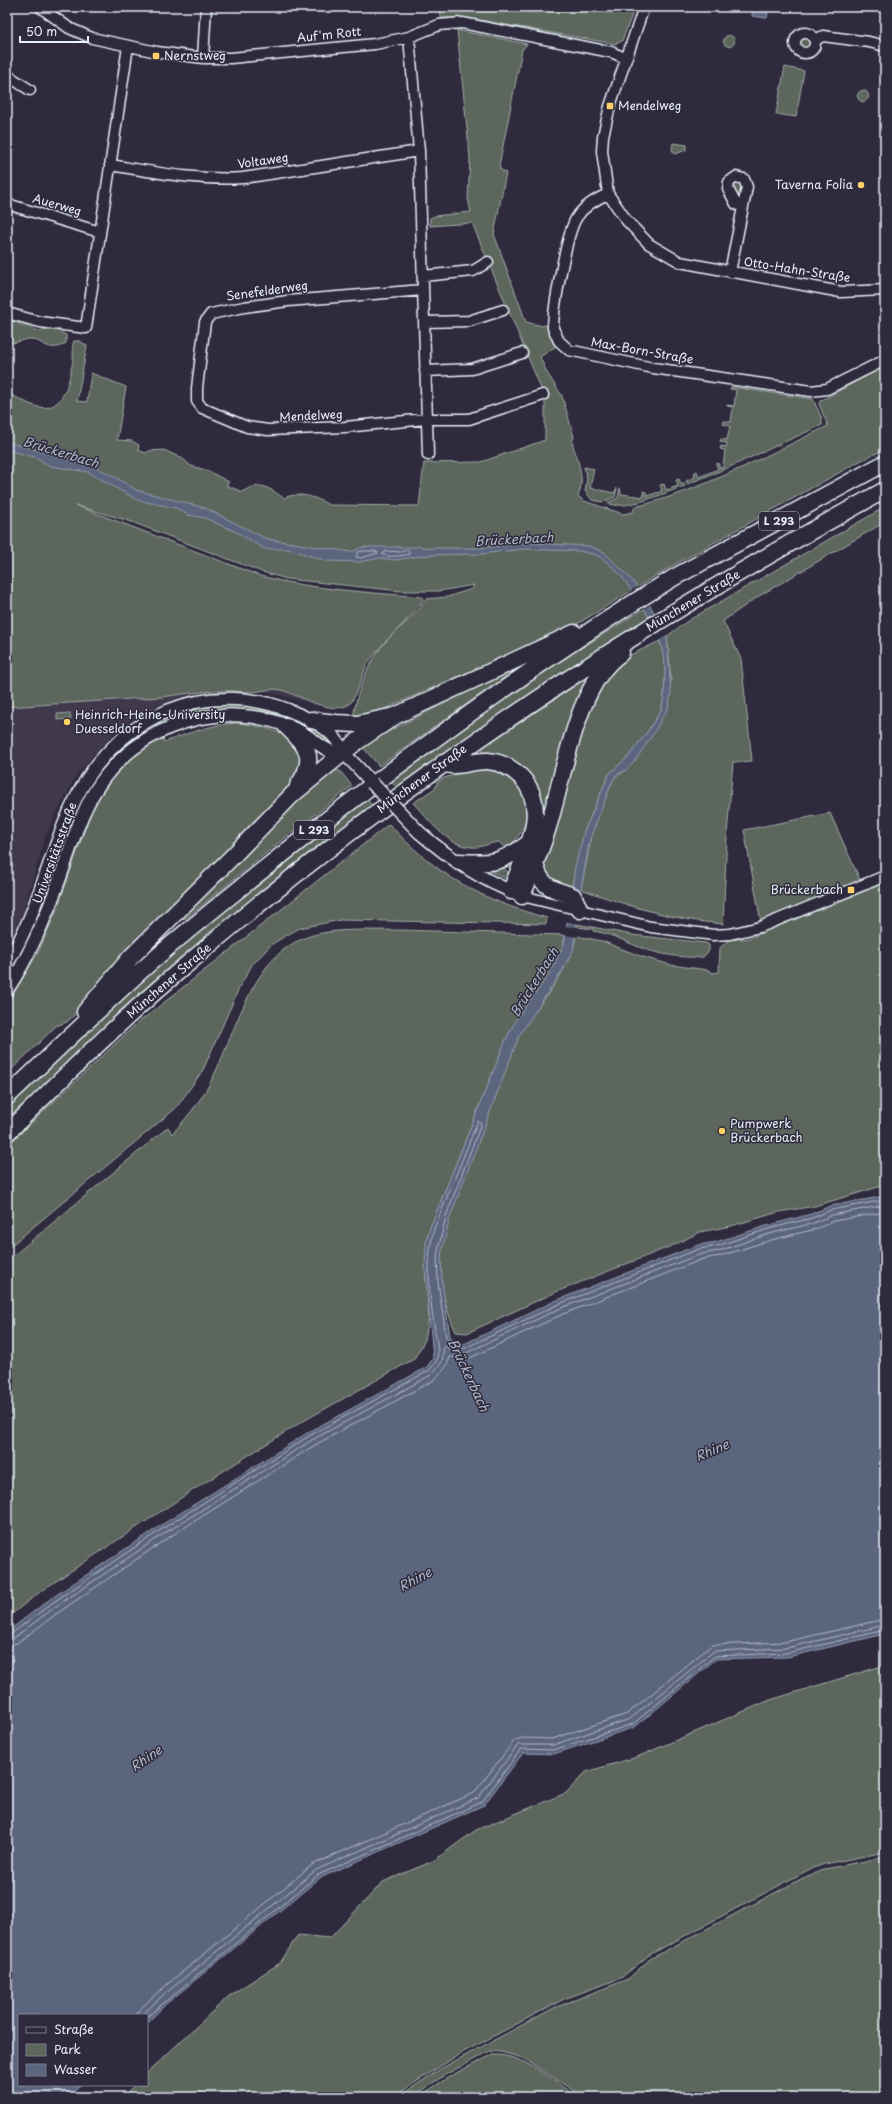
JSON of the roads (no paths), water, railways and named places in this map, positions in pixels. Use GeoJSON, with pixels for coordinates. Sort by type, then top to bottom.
{"type":"FeatureCollection","features":[{"type":"Feature","properties":{"kind":"highway","name":"Münchener Straße"},"geometry":{"type":"LineString","coordinates":[[7,1097],[144,968],[225,900],[389,771],[619,611],[673,578],[885,463]]}},
{"type":"Feature","properties":{"kind":"highway","name":"Münchener Straße"},"geometry":{"type":"LineString","coordinates":[[7,1133],[118,1026],[236,922],[443,763],[570,677],[636,639],[670,614],[821,525],[885,490]]}},
{"type":"Feature","properties":{"kind":"highway"},"geometry":{"type":"LineString","coordinates":[[42,1063],[52,1043],[89,1008],[131,957],[293,794],[341,753],[395,716],[605,620]]}},
{"type":"Feature","properties":{"kind":"highway"},"geometry":{"type":"LineString","coordinates":[[516,894],[535,864],[548,829],[577,723],[585,700],[602,672],[636,639]]}},
{"type":"Feature","properties":{"kind":"highway"},"geometry":{"type":"LineString","coordinates":[[310,720],[336,724],[357,724],[395,716]]}},
{"type":"Feature","properties":{"kind":"highway"},"geometry":{"type":"LineString","coordinates":[[286,726],[303,743],[308,759],[305,775],[293,794]]}},
{"type":"Feature","properties":{"kind":"highway"},"geometry":{"type":"LineString","coordinates":[[443,763],[455,766],[487,761],[502,765],[518,774],[530,792],[535,813],[516,894]]}},
{"type":"Feature","properties":{"kind":"highway"},"geometry":{"type":"LineString","coordinates":[[459,862],[494,862],[510,856],[529,843]]}},
{"type":"Feature","properties":{"kind":"highway"},"geometry":{"type":"LineString","coordinates":[[535,864],[540,879],[550,896],[573,896],[580,910]]}},
{"type":"Feature","properties":{"kind":"street","name":"Auf'm Rott"},"geometry":{"type":"LineString","coordinates":[[40,7],[56,20],[79,33],[128,46],[203,58],[304,51],[375,44],[409,37],[439,25],[453,23],[468,23],[611,52],[625,58]]}},
{"type":"Feature","properties":{"kind":"street"},"geometry":{"type":"LineString","coordinates":[[203,58],[206,7]]}},
{"type":"Feature","properties":{"kind":"street","name":"Otto-Hahn-Straße"},"geometry":{"type":"LineString","coordinates":[[644,7],[625,58],[609,110],[603,136],[602,151],[608,194],[627,221],[657,250],[680,262],[842,292],[885,290]]}},
{"type":"Feature","properties":{"kind":"street"},"geometry":{"type":"LineString","coordinates":[[815,40],[823,36],[869,42],[885,46]]}},
{"type":"Feature","properties":{"kind":"street"},"geometry":{"type":"LineString","coordinates":[[409,37],[419,151],[428,455]]}},
{"type":"Feature","properties":{"kind":"street"},"geometry":{"type":"LineString","coordinates":[[7,314],[40,322],[86,328],[128,46]]}},
{"type":"Feature","properties":{"kind":"street"},"geometry":{"type":"LineString","coordinates":[[7,75],[30,90]]}},
{"type":"Feature","properties":{"kind":"street","name":"Voltaweg"},"geometry":{"type":"LineString","coordinates":[[110,165],[156,173],[221,179],[243,178],[419,151]]}},
{"type":"Feature","properties":{"kind":"street","name":"Max-Born-Straße"},"geometry":{"type":"LineString","coordinates":[[608,194],[591,202],[578,215],[570,231],[553,328],[558,341],[569,350],[653,368],[811,391],[821,390],[836,385],[885,360]]}},
{"type":"Feature","properties":{"kind":"street","name":"Auerweg"},"geometry":{"type":"LineString","coordinates":[[7,204],[100,232]]}},
{"type":"Feature","properties":{"kind":"street","name":"Otto-Hahn-Straße"},"geometry":{"type":"LineString","coordinates":[[730,272],[743,207]]}},
{"type":"Feature","properties":{"kind":"street"},"geometry":{"type":"LineString","coordinates":[[423,276],[473,271],[488,262]]}},
{"type":"Feature","properties":{"kind":"street","name":"Senefelderweg"},"geometry":{"type":"LineString","coordinates":[[201,406],[197,395],[201,353],[205,322],[211,314],[244,306],[295,300],[423,290]]}},
{"type":"Feature","properties":{"kind":"street"},"geometry":{"type":"LineString","coordinates":[[424,322],[469,321],[503,310]]}},
{"type":"Feature","properties":{"kind":"street"},"geometry":{"type":"LineString","coordinates":[[426,371],[472,369],[522,353]]}},
{"type":"Feature","properties":{"kind":"street","name":"Mendelweg"},"geometry":{"type":"LineString","coordinates":[[201,406],[207,411],[240,424],[261,430],[301,430],[387,424],[426,419],[478,417],[543,395]]}},
{"type":"Feature","properties":{"kind":"street","name":"Universitätsstraße"},"geometry":{"type":"LineString","coordinates":[[7,964],[35,907],[74,801],[94,767],[127,734],[140,725],[178,706],[199,701],[225,698],[241,699],[287,709],[310,720],[336,739],[341,745],[341,753]]}},
{"type":"Feature","properties":{"kind":"street","name":"Universitätsstraße"},"geometry":{"type":"LineString","coordinates":[[7,990],[30,951],[44,920],[87,807],[104,778],[125,755],[137,746],[165,729],[195,719],[232,715],[259,718],[286,726],[307,735],[331,751],[341,753],[419,832],[438,848],[485,879],[516,894]]}},
{"type":"Feature","properties":{"kind":"street"},"geometry":{"type":"LineString","coordinates":[[580,910],[619,920],[686,932],[730,934],[760,927],[885,876]]}},
{"type":"Feature","properties":{"kind":"street"},"geometry":{"type":"LineString","coordinates":[[516,894],[550,896]]}},
{"type":"Feature","properties":{"kind":"water"},"geometry":{"type":"Polygon","coordinates":[[[753,7],[769,7],[767,18],[752,16],[753,7]]]}},
{"type":"Feature","properties":{"kind":"water","name":"Rhine"},"geometry":{"type":"Polygon","coordinates":[[[7,442],[91,465],[117,478],[136,490],[205,508],[265,538],[273,540],[351,552],[363,547],[417,546],[428,548],[479,548],[531,543],[589,546],[604,552],[632,580],[650,605],[667,636],[671,693],[668,708],[635,761],[626,770],[616,775],[612,782],[590,839],[581,889],[573,951],[562,971],[519,1036],[450,1217],[441,1255],[442,1281],[450,1336],[456,1343],[464,1344],[557,1300],[698,1245],[716,1242],[766,1226],[811,1214],[830,1206],[885,1196],[885,1634],[788,1657],[716,1659],[635,1727],[554,1754],[523,1753],[484,1805],[320,1878],[166,2004],[148,2022],[148,2014],[18,2014],[18,2086],[80,2086],[68,2097],[7,2097],[7,1632],[50,1599],[160,1526],[307,1433],[427,1367],[433,1358],[425,1267],[426,1242],[430,1228],[507,1037],[517,1018],[548,976],[564,944],[575,867],[584,832],[609,774],[628,757],[648,731],[661,710],[664,698],[665,666],[661,644],[650,618],[622,577],[612,566],[597,555],[579,551],[524,549],[481,554],[428,555],[395,560],[381,558],[359,562],[327,561],[288,549],[265,549],[236,532],[205,518],[188,515],[176,508],[137,500],[88,472],[50,466],[35,457],[7,450],[7,442]]]}},
{"type":"Feature","properties":{"kind":"place","name":"Nernstweg"},"geometry":{"type":"Point","coordinates":[156,56]}},
{"type":"Feature","properties":{"kind":"place","name":"Mendelweg"},"geometry":{"type":"Point","coordinates":[610,106]}},
{"type":"Feature","properties":{"kind":"place","name":"Taverna Folia"},"geometry":{"type":"Point","coordinates":[861,185]}},
{"type":"Feature","properties":{"kind":"place","name":"Heinrich-Heine-University Duesseldorf"},"geometry":{"type":"Point","coordinates":[67,722]}},
{"type":"Feature","properties":{"kind":"place","name":"Brückerbach"},"geometry":{"type":"Point","coordinates":[851,890]}},
{"type":"Feature","properties":{"kind":"place","name":"Pumpwerk Brückerbach"},"geometry":{"type":"Point","coordinates":[722,1131]}}]}
